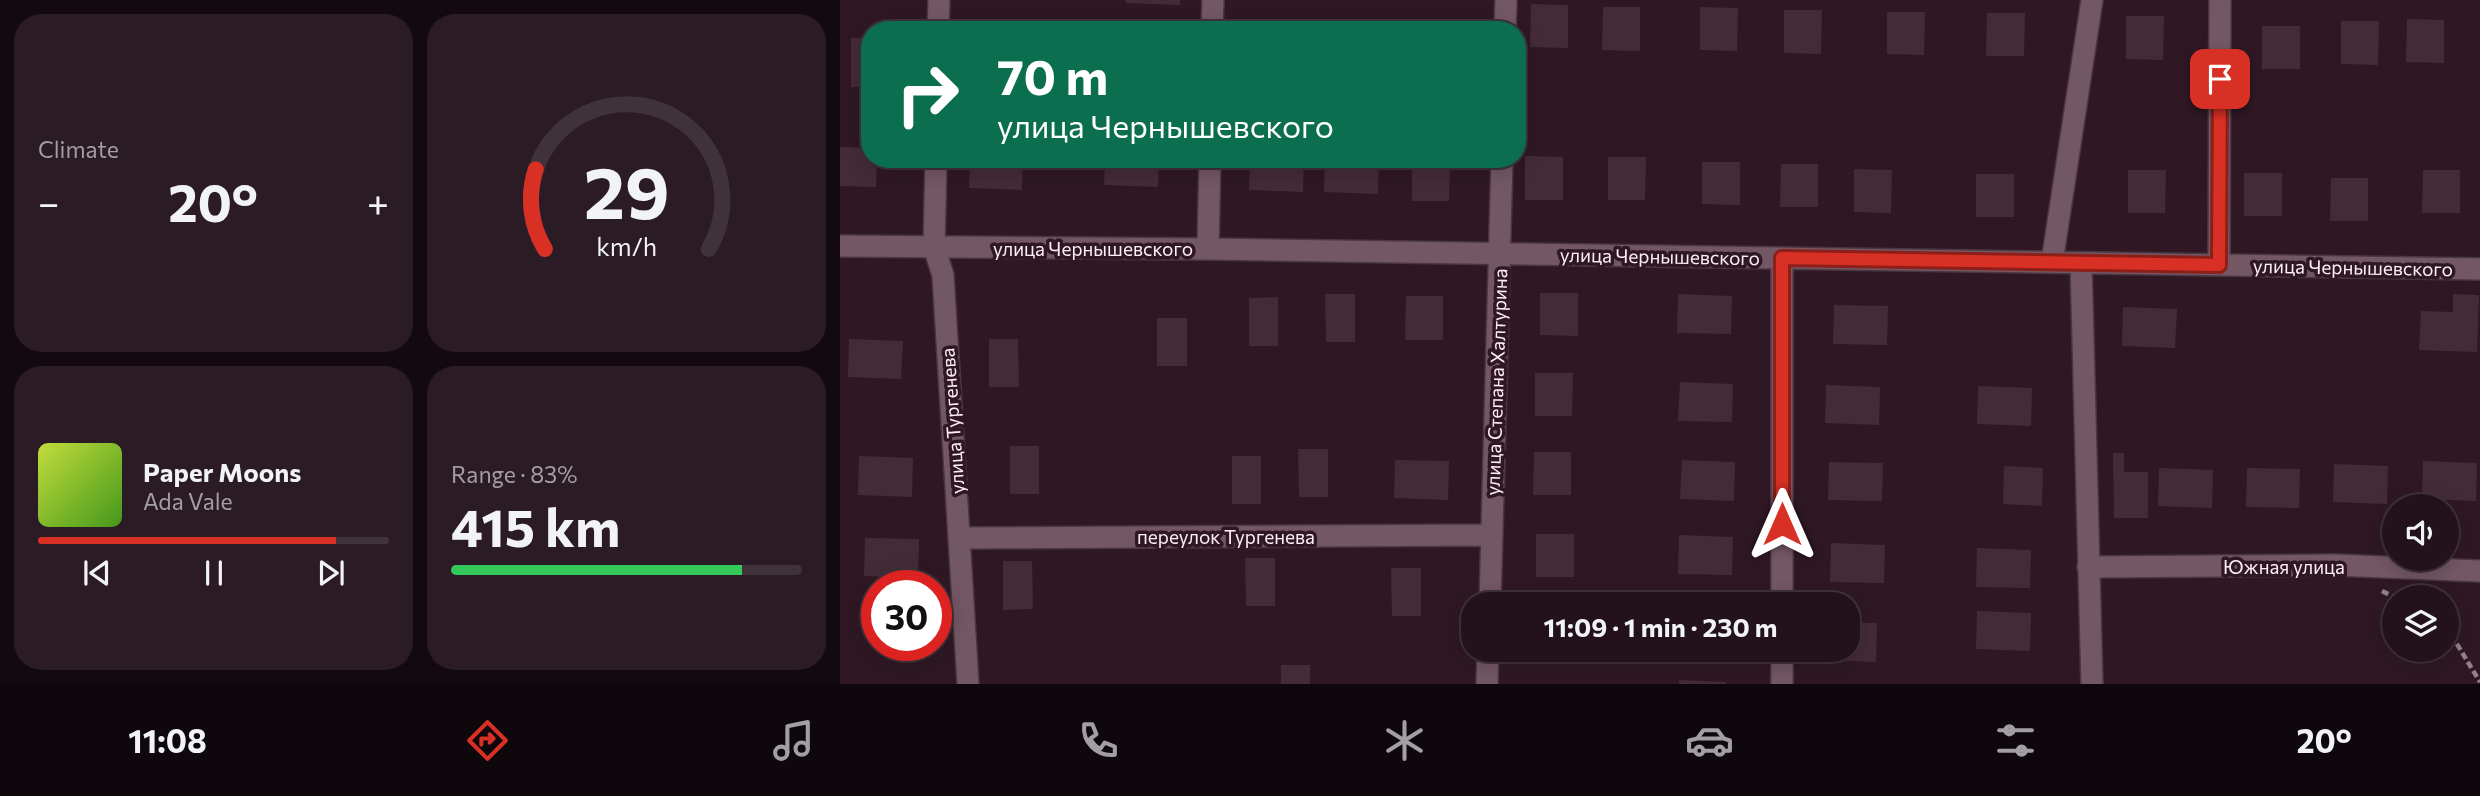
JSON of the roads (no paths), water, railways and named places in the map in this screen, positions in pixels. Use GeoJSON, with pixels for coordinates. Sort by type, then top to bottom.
{"type":"FeatureCollection","features":[{"type":"Feature","properties":{"kind":"street"},"geometry":{"type":"LineString","coordinates":[[938,21],[939,0]]}},
{"type":"Feature","properties":{"kind":"street"},"geometry":{"type":"LineString","coordinates":[[1212,21],[1213,0]]}},
{"type":"Feature","properties":{"kind":"street"},"geometry":{"type":"LineString","coordinates":[[1505,21],[1506,0]]}},
{"type":"Feature","properties":{"kind":"street"},"geometry":{"type":"LineString","coordinates":[[2052,262],[2092,0]]}},
{"type":"Feature","properties":{"kind":"street"},"geometry":{"type":"LineString","coordinates":[[2219,265],[2220,0]]}},
{"type":"Feature","properties":{"kind":"street","name":"улица Тургенева"},"geometry":{"type":"LineString","coordinates":[[936,168],[934,247],[943,275],[968,684]]}},
{"type":"Feature","properties":{"kind":"street"},"geometry":{"type":"LineString","coordinates":[[1208,249],[1210,168]]}},
{"type":"Feature","properties":{"kind":"street","name":"улица Степана Халтурина"},"geometry":{"type":"LineString","coordinates":[[1490,592],[1502,168]]}},
{"type":"Feature","properties":{"kind":"street","name":"улица Чернышевского"},"geometry":{"type":"LineString","coordinates":[[840,246],[1208,249],[2480,269]]}},
{"type":"Feature","properties":{"kind":"street"},"geometry":{"type":"LineString","coordinates":[[1782,258],[1782,592]]}},
{"type":"Feature","properties":{"kind":"street"},"geometry":{"type":"LineString","coordinates":[[2081,262],[2092,684]]}},
{"type":"Feature","properties":{"kind":"street","name":"переулок Тургенева"},"geometry":{"type":"LineString","coordinates":[[959,538],[1492,534]]}},
{"type":"Feature","properties":{"kind":"street","name":"Южная улица"},"geometry":{"type":"LineString","coordinates":[[2088,567],[2335,565],[2480,571]]}},
{"type":"Feature","properties":{"kind":"street"},"geometry":{"type":"LineString","coordinates":[[1487,684],[1488,662]]}},
{"type":"Feature","properties":{"kind":"street"},"geometry":{"type":"LineString","coordinates":[[1782,662],[1782,684]]}}]}
